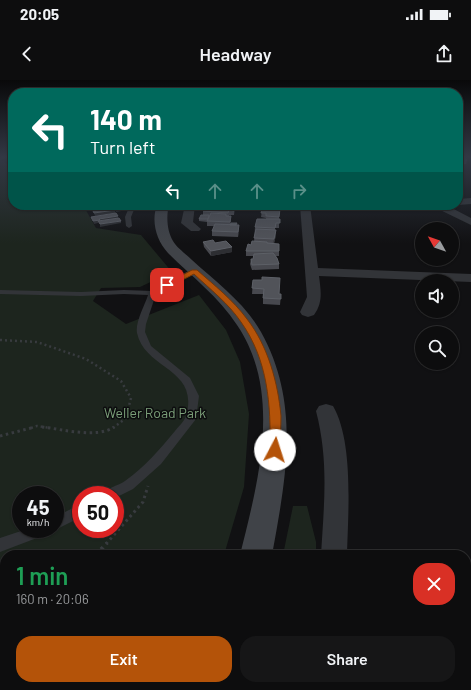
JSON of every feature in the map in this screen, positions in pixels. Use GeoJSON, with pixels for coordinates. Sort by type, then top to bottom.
{"type":"FeatureCollection","features":[{"type":"Feature","properties":{"kind":"main road"},"geometry":{"type":"LineString","coordinates":[[162,210],[161,224],[166,242],[228,302],[244,320],[260,348],[270,378],[276,416],[276,441],[264,520],[257,550]]}},
{"type":"Feature","properties":{"kind":"street"},"geometry":{"type":"LineString","coordinates":[[189,210],[187,223],[195,229]]}},
{"type":"Feature","properties":{"kind":"street"},"geometry":{"type":"LineString","coordinates":[[306,210],[314,299],[308,312]]}},
{"type":"Feature","properties":{"kind":"street"},"geometry":{"type":"LineString","coordinates":[[448,210],[471,222]]}},
{"type":"Feature","properties":{"kind":"street"},"geometry":{"type":"LineString","coordinates":[[312,272],[471,278]]}},
{"type":"Feature","properties":{"kind":"street"},"geometry":{"type":"LineString","coordinates":[[326,411],[333,436],[337,480],[334,550]]}},
{"type":"Feature","properties":{"kind":"lane"},"geometry":{"type":"LineString","coordinates":[[129,226],[128,217],[131,210]]}},
{"type":"Feature","properties":{"kind":"lane"},"geometry":{"type":"LineString","coordinates":[[0,292],[81,294],[124,292],[153,293],[195,271]]}},
{"type":"Feature","properties":{"kind":"lane"},"geometry":{"type":"LineString","coordinates":[[124,488],[157,461],[191,419],[194,396],[185,378],[147,347],[141,332],[142,324],[153,293]]}},
{"type":"Feature","properties":{"kind":"lane"},"geometry":{"type":"LineString","coordinates":[[0,545],[20,538]]}},
{"type":"Feature","properties":{"kind":"path"},"geometry":{"type":"LineString","coordinates":[[0,340],[38,342],[86,360],[122,381],[131,398],[126,418],[108,431],[94,433],[37,426],[0,436]]}},
{"type":"Feature","properties":{"kind":"path"},"geometry":{"type":"LineString","coordinates":[[100,550],[143,502],[157,461]]}},
{"type":"Feature","properties":{"kind":"green space","name":"Weller Road Park"},"geometry":{"type":"Polygon","coordinates":[[[0,185],[8,185],[8,210],[86,210],[96,228],[141,235],[172,272],[140,287],[101,288],[93,301],[126,324],[199,295],[226,330],[240,362],[249,414],[244,487],[225,550],[0,550],[0,185]]]}},
{"type":"Feature","properties":{"kind":"green space"},"geometry":{"type":"Polygon","coordinates":[[[293,506],[307,506],[316,542],[316,550],[284,550],[293,506]]]}},
{"type":"Feature","properties":{"kind":"building"},"geometry":{"type":"Polygon","coordinates":[[[92,210],[115,210],[94,213],[92,210]]]}},
{"type":"Feature","properties":{"kind":"building"},"geometry":{"type":"Polygon","coordinates":[[[203,210],[229,210],[228,213],[203,210]]]}},
{"type":"Feature","properties":{"kind":"building"},"geometry":{"type":"Polygon","coordinates":[[[262,210],[280,210],[279,217],[266,216],[266,213],[261,213],[262,210]]]}},
{"type":"Feature","properties":{"kind":"building"},"geometry":{"type":"Polygon","coordinates":[[[116,213],[118,216],[99,219],[100,220],[93,221],[91,217],[116,213]]]}},
{"type":"Feature","properties":{"kind":"building"},"geometry":{"type":"Polygon","coordinates":[[[211,213],[226,214],[226,216],[231,216],[230,222],[207,221],[211,213]]]}},
{"type":"Feature","properties":{"kind":"building"},"geometry":{"type":"Polygon","coordinates":[[[201,215],[209,215],[208,219],[199,219],[201,215]]]}},
{"type":"Feature","properties":{"kind":"building"},"geometry":{"type":"Polygon","coordinates":[[[119,218],[121,221],[100,224],[98,221],[119,218]]]}},
{"type":"Feature","properties":{"kind":"building"},"geometry":{"type":"Polygon","coordinates":[[[257,219],[280,219],[280,223],[276,223],[275,228],[255,227],[257,219]]]}},
{"type":"Feature","properties":{"kind":"building"},"geometry":{"type":"Polygon","coordinates":[[[231,223],[237,223],[236,225],[230,225],[231,223]]]}},
{"type":"Feature","properties":{"kind":"building"},"geometry":{"type":"Polygon","coordinates":[[[215,224],[239,225],[238,232],[212,231],[215,224]]]}},
{"type":"Feature","properties":{"kind":"building"},"geometry":{"type":"Polygon","coordinates":[[[256,229],[276,230],[274,239],[254,238],[256,229]]]}},
{"type":"Feature","properties":{"kind":"building"},"geometry":{"type":"Polygon","coordinates":[[[213,240],[215,243],[226,241],[232,247],[211,251],[203,242],[213,240]]]}},
{"type":"Feature","properties":{"kind":"building"},"geometry":{"type":"Polygon","coordinates":[[[252,241],[279,244],[279,251],[246,251],[248,244],[251,245],[252,241]]]}},
{"type":"Feature","properties":{"kind":"building"},"geometry":{"type":"Polygon","coordinates":[[[273,253],[279,264],[252,265],[251,259],[253,259],[254,254],[273,253]]]}},
{"type":"Feature","properties":{"kind":"building"},"geometry":{"type":"Polygon","coordinates":[[[262,277],[280,278],[279,294],[281,294],[281,299],[263,298],[264,289],[252,288],[253,280],[262,280],[262,277]]]}},
{"type":"Feature","properties":{"kind":"route"},"geometry":{"type":"LineString","coordinates":[[167,285],[195,271],[228,302],[244,320],[260,348],[269,372],[276,416],[275,450]]}}]}
